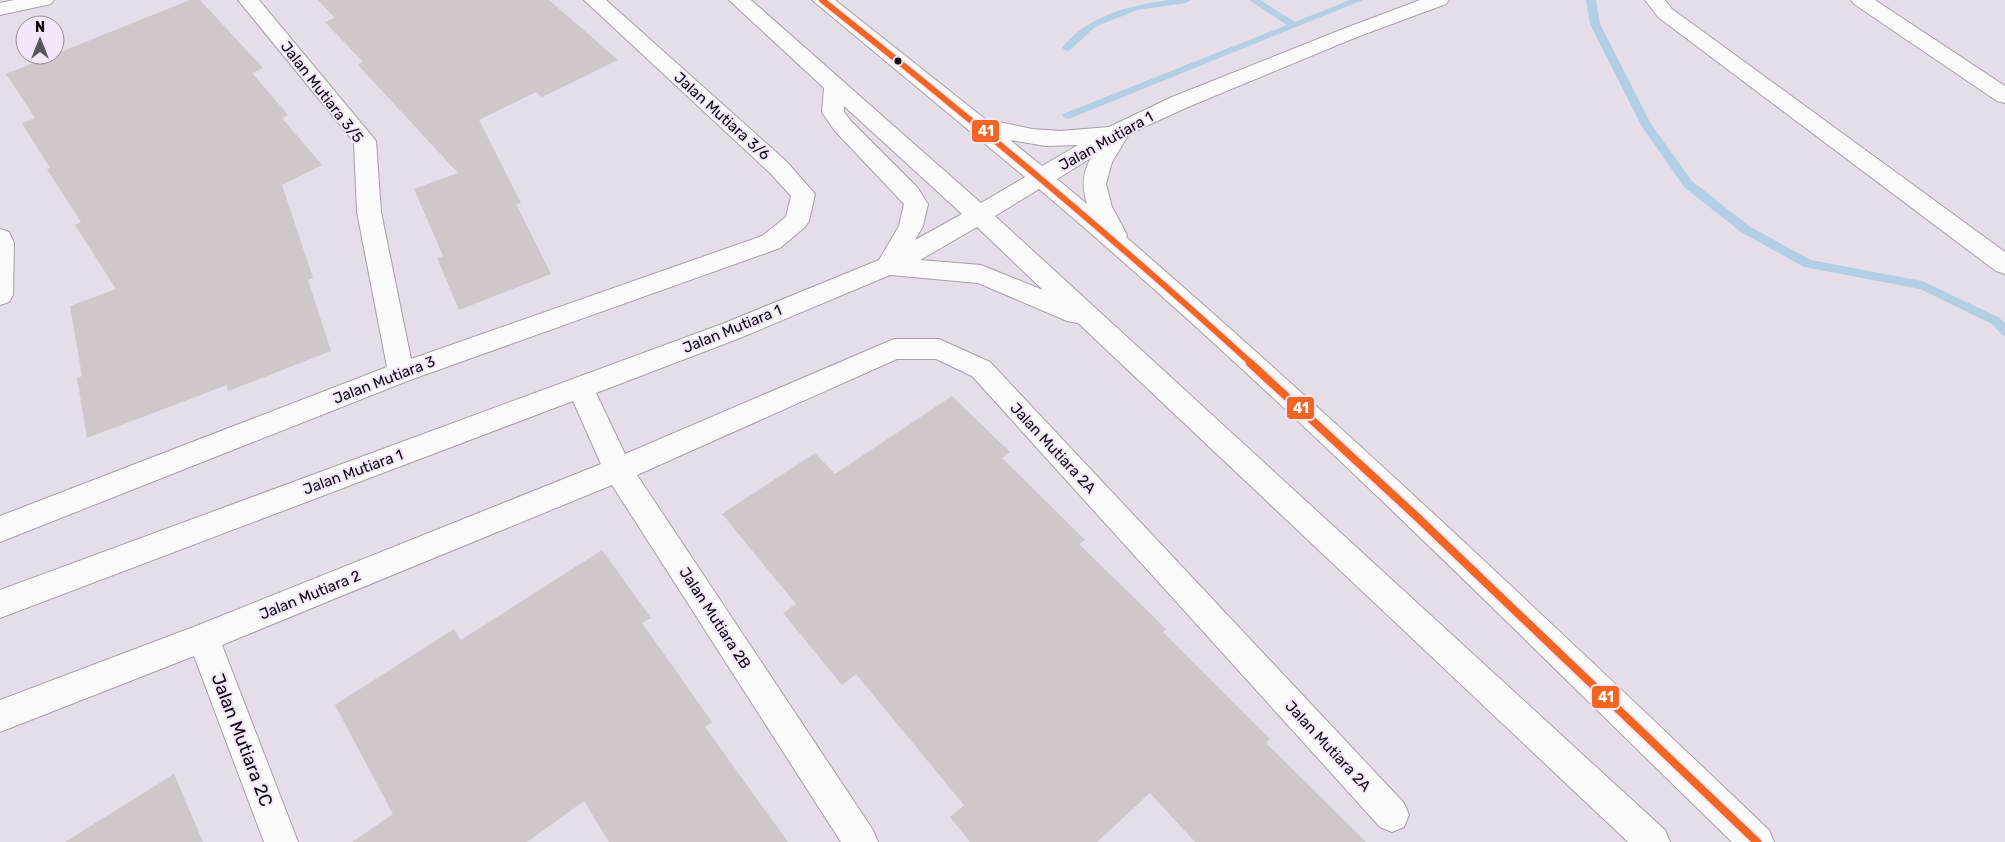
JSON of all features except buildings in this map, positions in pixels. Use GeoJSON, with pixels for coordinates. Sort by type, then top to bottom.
{"type":"FeatureCollection","features":[{"type":"Feature","properties":{"kind":"street"},"geometry":{"type":"LineString","coordinates":[[0,9],[44,0]]}},
{"type":"Feature","properties":{"kind":"street","name":"Jalan Mutiara 3/5"},"geometry":{"type":"LineString","coordinates":[[248,0],[365,141],[369,212],[401,373]]}},
{"type":"Feature","properties":{"kind":"street","name":"Jalan Mutiara 3/6"},"geometry":{"type":"LineString","coordinates":[[594,0],[778,167],[803,194],[797,221],[771,242]]}},
{"type":"Feature","properties":{"kind":"street"},"geometry":{"type":"LineString","coordinates":[[740,0],[836,85],[1092,320],[1653,842]]}},
{"type":"Feature","properties":{"kind":"street"},"geometry":{"type":"LineString","coordinates":[[822,0],[979,124],[1123,247],[1359,462],[1757,842]]}},
{"type":"Feature","properties":{"kind":"street","name":"Jalan Mutiara 1"},"geometry":{"type":"LineString","coordinates":[[0,604],[731,331],[888,266],[979,216],[1123,128],[1180,102],[1350,33],[1439,0]]}},
{"type":"Feature","properties":{"kind":"street"},"geometry":{"type":"LineString","coordinates":[[1655,0],[1665,13],[2005,265]]}},
{"type":"Feature","properties":{"kind":"street"},"geometry":{"type":"LineString","coordinates":[[1866,3],[1894,0]]}},
{"type":"Feature","properties":{"kind":"street"},"geometry":{"type":"LineString","coordinates":[[1866,3],[2005,96]]}},
{"type":"Feature","properties":{"kind":"street"},"geometry":{"type":"LineString","coordinates":[[836,85],[833,112],[842,125],[909,193],[916,204],[911,226],[888,266],[981,274],[1092,320]]}},
{"type":"Feature","properties":{"kind":"street"},"geometry":{"type":"LineString","coordinates":[[979,124],[1022,136],[1066,139],[1085,138],[1123,128]]}},
{"type":"Feature","properties":{"kind":"street"},"geometry":{"type":"LineString","coordinates":[[1123,128],[1104,151],[1096,168],[1094,186],[1104,216],[1123,247]]}},
{"type":"Feature","properties":{"kind":"street"},"geometry":{"type":"LineString","coordinates":[[0,238],[2,243],[0,295]]}},
{"type":"Feature","properties":{"kind":"street","name":"Jalan Mutiara 3"},"geometry":{"type":"LineString","coordinates":[[0,529],[401,373],[771,242]]}},
{"type":"Feature","properties":{"kind":"street","name":"Jalan Mutiara 2A"},"geometry":{"type":"LineString","coordinates":[[618,470],[894,349],[939,349],[981,369],[1392,815]]}},
{"type":"Feature","properties":{"kind":"street","name":"Jalan Mutiara 2B"},"geometry":{"type":"LineString","coordinates":[[580,387],[618,470],[861,842]]}},
{"type":"Feature","properties":{"kind":"street","name":"Jalan Mutiara 2"},"geometry":{"type":"LineString","coordinates":[[0,716],[203,638],[618,470]]}},
{"type":"Feature","properties":{"kind":"street","name":"Jalan Mutiara 2C"},"geometry":{"type":"LineString","coordinates":[[203,638],[281,842]]}},
{"type":"Feature","properties":{"kind":"waterway"},"geometry":{"type":"LineString","coordinates":[[1067,48],[1092,25],[1135,8],[1186,0]]}},
{"type":"Feature","properties":{"kind":"waterway"},"geometry":{"type":"LineString","coordinates":[[1254,0],[1293,25]]}},
{"type":"Feature","properties":{"kind":"waterway"},"geometry":{"type":"LineString","coordinates":[[1067,116],[1358,0]]}},
{"type":"Feature","properties":{"kind":"waterway"},"geometry":{"type":"LineString","coordinates":[[1591,0],[1595,24],[1646,125],[1688,184],[1745,229],[1808,264],[1922,285],[1996,321],[2005,331]]}},
{"type":"Feature","properties":{"kind":"transit line","name":"41"},"geometry":{"type":"LineString","coordinates":[[822,0],[945,98],[1066,199],[1184,302],[1416,516],[1757,842]]}}]}
